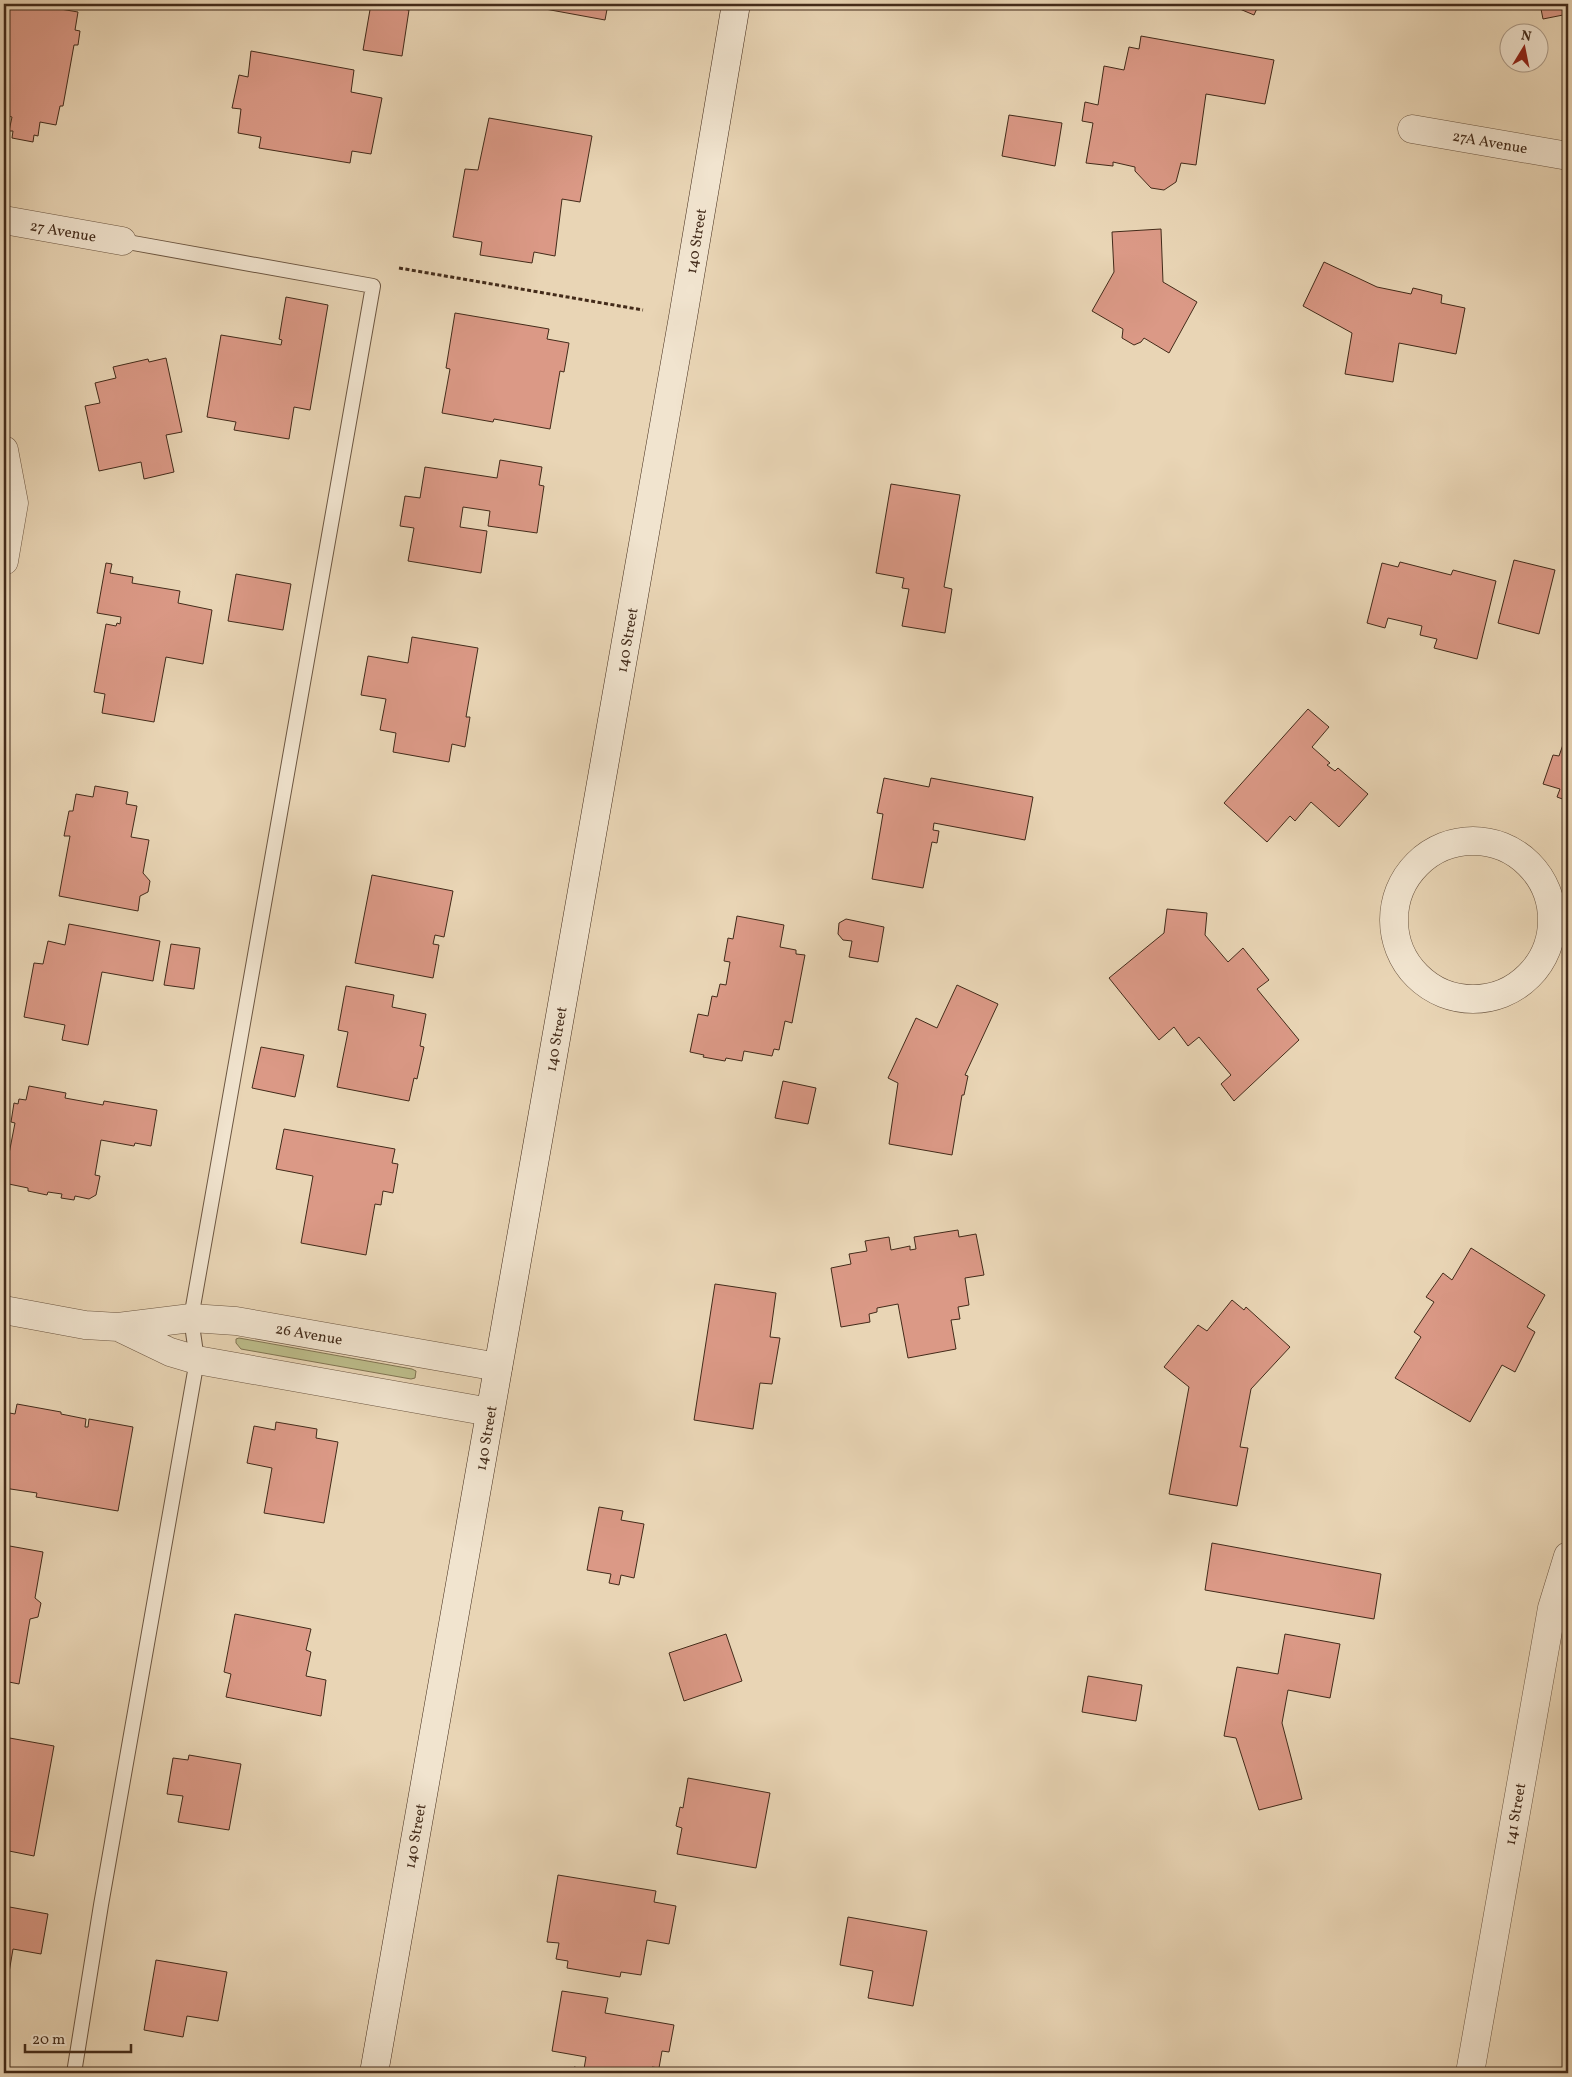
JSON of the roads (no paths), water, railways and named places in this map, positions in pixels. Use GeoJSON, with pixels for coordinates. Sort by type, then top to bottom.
{"type":"FeatureCollection","features":[{"type":"Feature","properties":{"kind":"street","name":"140 Street"},"geometry":{"type":"LineString","coordinates":[[374,2073],[684,317],[736,4]]}},
{"type":"Feature","properties":{"kind":"street","name":"27A Avenue"},"geometry":{"type":"LineString","coordinates":[[1412,129],[1568,156]]}},
{"type":"Feature","properties":{"kind":"street","name":"27 Avenue"},"geometry":{"type":"LineString","coordinates":[[4,220],[122,241]]}},
{"type":"Feature","properties":{"kind":"street"},"geometry":{"type":"LineString","coordinates":[[4,450],[14,503],[4,561]]}},
{"type":"Feature","properties":{"kind":"street"},"geometry":{"type":"LineString","coordinates":[[1460,841],[1487,842],[1512,850],[1533,866],[1561,917],[1540,965],[1522,984],[1499,996],[1473,1000],[1446,996],[1424,983],[1406,964],[1395,940],[1393,914],[1400,888],[1414,866],[1435,850],[1460,841]]}},
{"type":"Feature","properties":{"kind":"street","name":"26 Avenue"},"geometry":{"type":"LineString","coordinates":[[4,1310],[85,1325],[118,1327],[191,1318],[236,1321],[498,1367]]}},
{"type":"Feature","properties":{"kind":"street","name":"26 Avenue"},"geometry":{"type":"LineString","coordinates":[[118,1327],[170,1352],[197,1360],[490,1412]]}},
{"type":"Feature","properties":{"kind":"street","name":"141 Street"},"geometry":{"type":"LineString","coordinates":[[1470,2073],[1552,1608],[1568,1556]]}},
{"type":"Feature","properties":{"kind":"lane"},"geometry":{"type":"LineString","coordinates":[[74,2073],[101,1905],[197,1360],[191,1318],[373,286],[122,241]]}}]}
